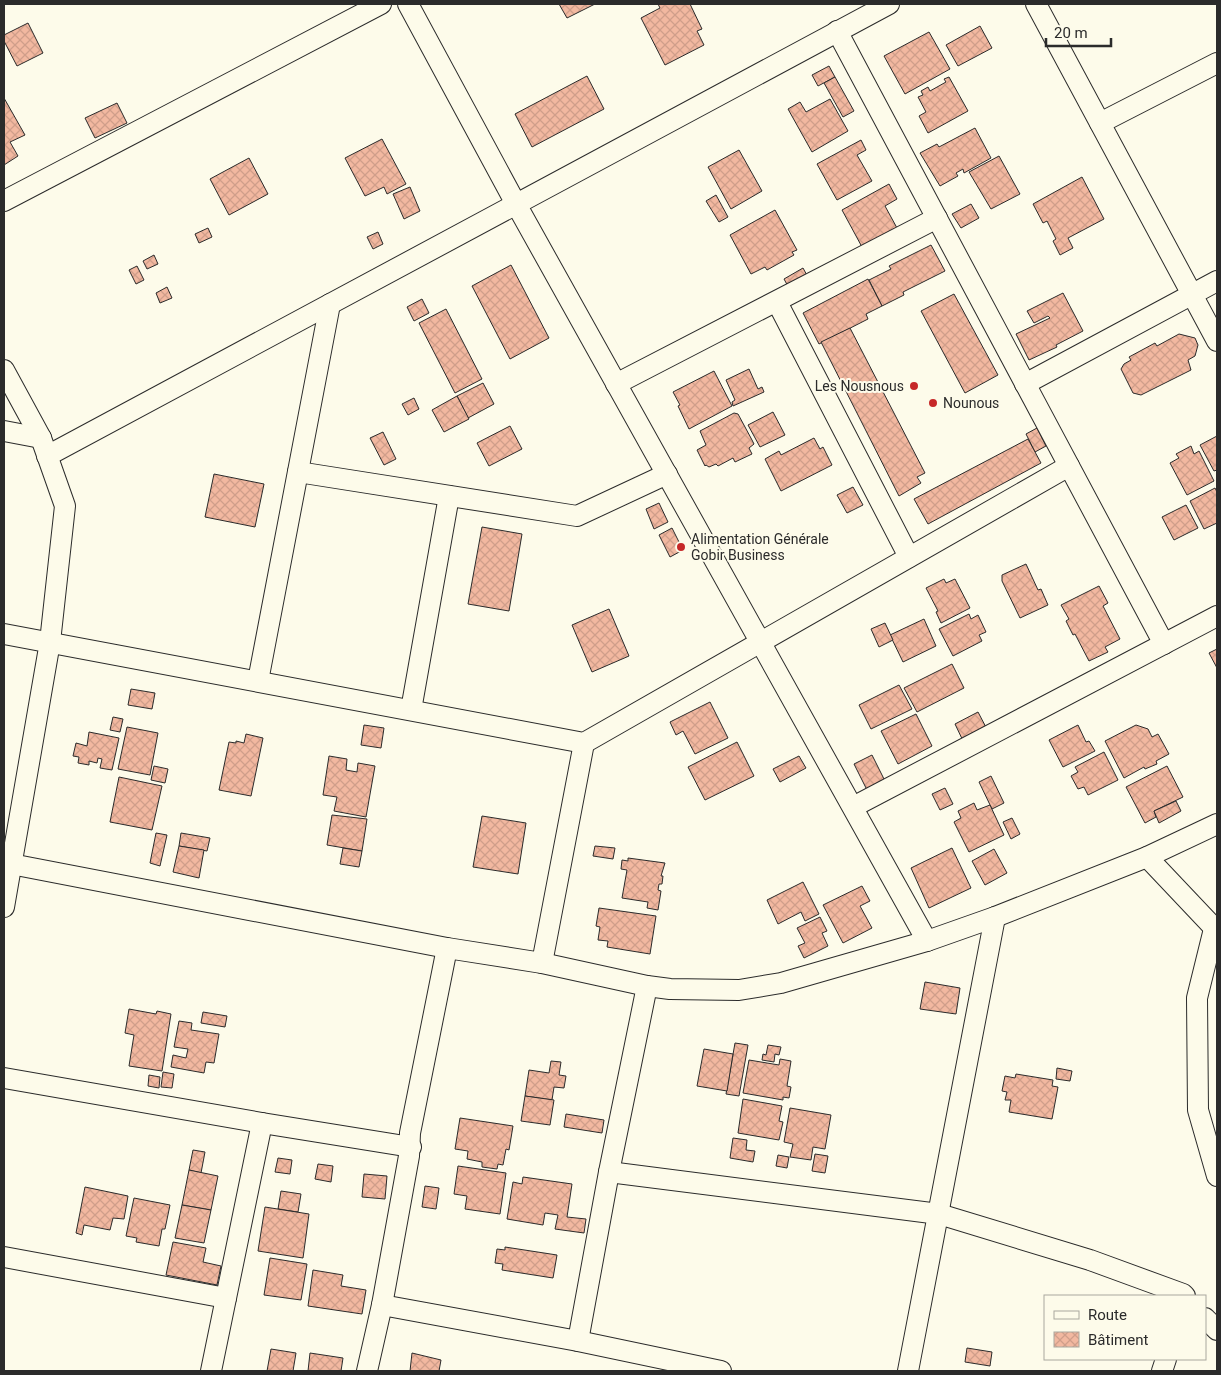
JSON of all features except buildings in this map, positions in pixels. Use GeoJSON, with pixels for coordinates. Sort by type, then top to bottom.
{"type":"FeatureCollection","features":[{"type":"Feature","properties":{"kind":"street"},"geometry":{"type":"LineString","coordinates":[[4,201],[381,4]]}},
{"type":"Feature","properties":{"kind":"street"},"geometry":{"type":"LineString","coordinates":[[408,4],[516,204],[927,941]]}},
{"type":"Feature","properties":{"kind":"street"},"geometry":{"type":"LineString","coordinates":[[4,431],[44,447],[330,304],[888,4]]}},
{"type":"Feature","properties":{"kind":"street"},"geometry":{"type":"LineString","coordinates":[[1036,4],[1217,341]]}},
{"type":"Feature","properties":{"kind":"street"},"geometry":{"type":"LineString","coordinates":[[837,31],[1164,644]]}},
{"type":"Feature","properties":{"kind":"street"},"geometry":{"type":"LineString","coordinates":[[1100,123],[1217,63]]}},
{"type":"Feature","properties":{"kind":"street"},"geometry":{"type":"LineString","coordinates":[[616,384],[937,218]]}},
{"type":"Feature","properties":{"kind":"street"},"geometry":{"type":"LineString","coordinates":[[1025,384],[1217,282]]}},
{"type":"Feature","properties":{"kind":"street"},"geometry":{"type":"LineString","coordinates":[[777,302],[909,557]]}},
{"type":"Feature","properties":{"kind":"street"},"geometry":{"type":"LineString","coordinates":[[258,682],[330,304]]}},
{"type":"Feature","properties":{"kind":"street"},"geometry":{"type":"LineString","coordinates":[[4,370],[44,447],[65,506],[50,642],[12,814],[11,864],[4,907]]}},
{"type":"Feature","properties":{"kind":"street"},"geometry":{"type":"LineString","coordinates":[[4,634],[584,743],[1069,466]]}},
{"type":"Feature","properties":{"kind":"street"},"geometry":{"type":"LineString","coordinates":[[298,472],[577,516],[667,474]]}},
{"type":"Feature","properties":{"kind":"street"},"geometry":{"type":"LineString","coordinates":[[411,710],[449,496]]}},
{"type":"Feature","properties":{"kind":"street"},"geometry":{"type":"LineString","coordinates":[[853,807],[1217,616]]}},
{"type":"Feature","properties":{"kind":"street"},"geometry":{"type":"LineString","coordinates":[[542,963],[584,743]]}},
{"type":"Feature","properties":{"kind":"street"},"geometry":{"type":"LineString","coordinates":[[11,864],[447,948],[542,963],[647,986],[678,990],[739,990],[781,983],[927,941],[995,917],[1147,857],[1217,824]]}},
{"type":"Feature","properties":{"kind":"street"},"geometry":{"type":"LineString","coordinates":[[1147,857],[1216,930],[1197,998],[1198,1110],[1217,1176]]}},
{"type":"Feature","properties":{"kind":"street"},"geometry":{"type":"LineString","coordinates":[[908,1371],[995,917]]}},
{"type":"Feature","properties":{"kind":"street"},"geometry":{"type":"LineString","coordinates":[[367,1371],[382,1305],[411,1147],[410,1133],[447,948]]}},
{"type":"Feature","properties":{"kind":"street"},"geometry":{"type":"LineString","coordinates":[[578,1341],[609,1172],[647,986]]}},
{"type":"Feature","properties":{"kind":"street"},"geometry":{"type":"LineString","coordinates":[[4,1078],[411,1147]]}},
{"type":"Feature","properties":{"kind":"street"},"geometry":{"type":"LineString","coordinates":[[211,1371],[262,1123]]}},
{"type":"Feature","properties":{"kind":"street"},"geometry":{"type":"LineString","coordinates":[[609,1172],[939,1214],[1090,1260],[1184,1295]]}},
{"type":"Feature","properties":{"kind":"street"},"geometry":{"type":"LineString","coordinates":[[4,1256],[226,1298]]}},
{"type":"Feature","properties":{"kind":"street"},"geometry":{"type":"LineString","coordinates":[[382,1305],[578,1341],[721,1371]]}},
{"type":"Feature","properties":{"kind":"street"},"geometry":{"type":"LineString","coordinates":[[1206,1319],[1217,1330]]}},
{"type":"Feature","properties":{"kind":"place","name":"Les Nousnous"},"geometry":{"type":"Point","coordinates":[914,386]}},
{"type":"Feature","properties":{"kind":"place","name":"Nounous"},"geometry":{"type":"Point","coordinates":[933,403]}},
{"type":"Feature","properties":{"kind":"place","name":"Alimentation Générale Gobir Business"},"geometry":{"type":"Point","coordinates":[681,547]}}]}
